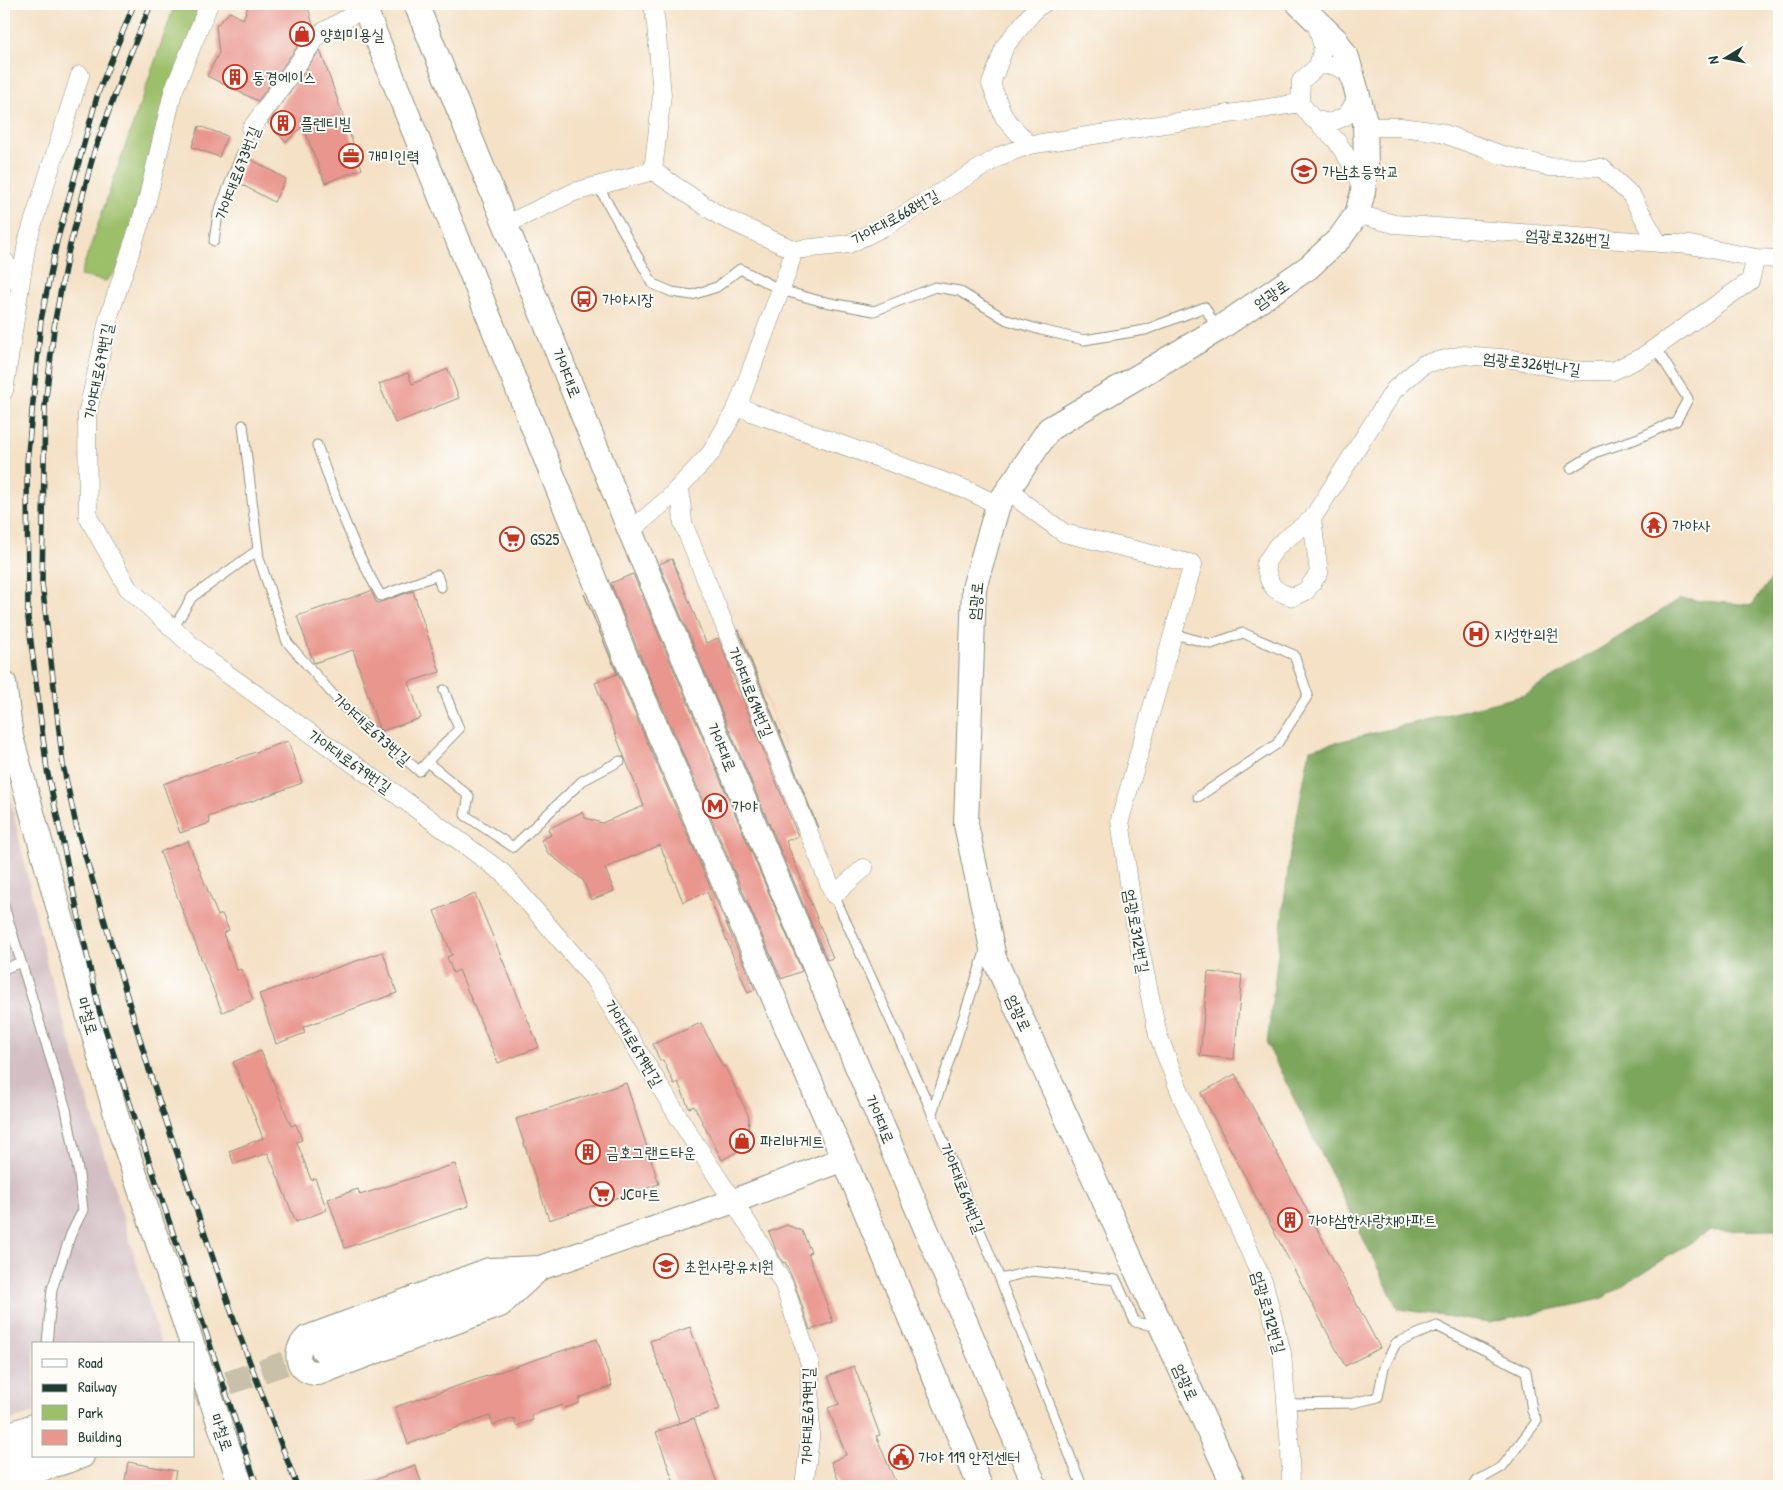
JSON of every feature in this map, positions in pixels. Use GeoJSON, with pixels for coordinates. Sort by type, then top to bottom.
{"type":"FeatureCollection","features":[{"type":"Feature","properties":{"kind":"main road","name":"가야대로"},"geometry":{"type":"LineString","coordinates":[[416,4],[507,224],[630,531],[1036,1486]]}},
{"type":"Feature","properties":{"kind":"main road"},"geometry":{"type":"LineString","coordinates":[[364,6],[626,658],[844,1159],[980,1486]]}},
{"type":"Feature","properties":{"kind":"main road","name":"엄광로"},"geometry":{"type":"LineString","coordinates":[[1234,1486],[994,958],[966,824],[974,588],[1005,496],[1049,429],[1217,330],[1309,267],[1340,238],[1358,214],[1366,166],[1365,121],[1348,58],[1335,38],[1307,11]]}},
{"type":"Feature","properties":{"kind":"main road","name":"마철로"},"geometry":{"type":"LineString","coordinates":[[4,683],[11,737],[122,1136],[191,1342]]}},
{"type":"Feature","properties":{"kind":"main road"},"geometry":{"type":"LineString","coordinates":[[323,1350],[540,1268],[844,1159]]}},
{"type":"Feature","properties":{"kind":"main road"},"geometry":{"type":"LineString","coordinates":[[540,1268],[500,1305],[318,1373],[310,1373],[302,1367],[298,1354],[300,1345],[307,1338],[488,1270],[540,1268]]}},
{"type":"Feature","properties":{"kind":"main road","name":"마철로"},"geometry":{"type":"LineString","coordinates":[[195,1356],[200,1391],[241,1486]]}},
{"type":"Feature","properties":{"kind":"main road"},"geometry":{"type":"LineString","coordinates":[[4,1436],[32,1427]]}},
{"type":"Feature","properties":{"kind":"main road"},"geometry":{"type":"LineString","coordinates":[[4,1459],[32,1450]]}},
{"type":"Feature","properties":{"kind":"main road"},"geometry":{"type":"LineString","coordinates":[[4,1481],[76,1458]]}},
{"type":"Feature","properties":{"kind":"street","name":"가야대로679번길"},"geometry":{"type":"LineString","coordinates":[[209,4],[173,92],[146,205],[109,316],[87,415],[88,517],[128,588],[209,661],[391,790],[503,873],[594,979],[689,1134],[734,1200],[784,1285],[810,1364],[810,1438],[804,1486]]}},
{"type":"Feature","properties":{"kind":"street"},"geometry":{"type":"LineString","coordinates":[[653,4],[662,95],[653,172]]}},
{"type":"Feature","properties":{"kind":"street"},"geometry":{"type":"LineString","coordinates":[[1029,145],[1004,117],[991,84],[1005,46],[1036,8],[1043,4]]}},
{"type":"Feature","properties":{"kind":"street","name":"가야대로673번길"},"geometry":{"type":"LineString","coordinates":[[251,129],[319,34],[364,6]]}},
{"type":"Feature","properties":{"kind":"street"},"geometry":{"type":"LineString","coordinates":[[1307,11],[1322,48],[1318,66],[1301,81],[1300,103],[1313,119],[1336,140],[1352,164],[1363,192]]}},
{"type":"Feature","properties":{"kind":"street"},"geometry":{"type":"LineString","coordinates":[[1313,119],[1330,123],[1346,116],[1355,102],[1355,85],[1347,72],[1333,65],[1318,66]]}},
{"type":"Feature","properties":{"kind":"street"},"geometry":{"type":"LineString","coordinates":[[4,391],[27,242],[80,75]]}},
{"type":"Feature","properties":{"kind":"street","name":"가야대로668번길"},"geometry":{"type":"LineString","coordinates":[[794,250],[849,244],[886,226],[1000,156],[1029,145],[1300,103]]}},
{"type":"Feature","properties":{"kind":"street"},"geometry":{"type":"LineString","coordinates":[[1365,127],[1401,127],[1439,132],[1499,154],[1550,167],[1602,168],[1631,195],[1658,243]]}},
{"type":"Feature","properties":{"kind":"street"},"geometry":{"type":"LineString","coordinates":[[507,224],[574,192],[653,172],[720,216],[794,250],[738,405],[711,453],[668,499],[630,531]]}},
{"type":"Feature","properties":{"kind":"street","name":"엄광로326번길"},"geometry":{"type":"LineString","coordinates":[[1358,214],[1394,224],[1690,245],[1756,258],[1779,259]]}},
{"type":"Feature","properties":{"kind":"street","name":"엄광로326번나길"},"geometry":{"type":"LineString","coordinates":[[1312,520],[1319,573],[1306,591],[1292,597],[1281,594],[1270,585],[1265,564],[1277,546],[1312,520],[1394,390],[1424,364],[1463,355],[1513,359],[1571,371],[1613,370],[1642,357],[1750,281],[1756,258]]}},
{"type":"Feature","properties":{"kind":"street"},"geometry":{"type":"LineString","coordinates":[[4,260],[20,286]]}},
{"type":"Feature","properties":{"kind":"street"},"geometry":{"type":"LineString","coordinates":[[738,405],[751,412],[967,490],[1005,496]]}},
{"type":"Feature","properties":{"kind":"street","name":"가야대로614번길"},"geometry":{"type":"LineString","coordinates":[[680,486],[683,523],[834,895]]}},
{"type":"Feature","properties":{"kind":"street","name":"엄광로312번길"},"geometry":{"type":"LineString","coordinates":[[1005,496],[1022,502],[1064,533],[1193,564],[1120,820],[1135,925],[1158,1036],[1184,1102],[1264,1284],[1282,1353],[1291,1486]]}},
{"type":"Feature","properties":{"kind":"street"},"geometry":{"type":"LineString","coordinates":[[834,895],[864,868]]}},
{"type":"Feature","properties":{"kind":"lane","name":"가야대로673번길"},"geometry":{"type":"LineString","coordinates":[[214,240],[218,214],[251,129]]}},
{"type":"Feature","properties":{"kind":"lane"},"geometry":{"type":"LineString","coordinates":[[598,186],[653,284],[672,292],[692,296],[717,287],[740,269],[781,290],[820,301],[874,311],[935,287],[959,291],[1007,320],[1084,340],[1146,330],[1205,307],[1217,330]]}},
{"type":"Feature","properties":{"kind":"lane"},"geometry":{"type":"LineString","coordinates":[[1570,468],[1597,452],[1636,440],[1676,421],[1688,399],[1655,347]]}},
{"type":"Feature","properties":{"kind":"lane","name":"가야대로673번길"},"geometry":{"type":"LineString","coordinates":[[243,425],[258,550],[287,642],[344,706],[418,771],[427,762],[469,796],[465,815],[513,848],[582,782],[620,761]]}},
{"type":"Feature","properties":{"kind":"lane"},"geometry":{"type":"LineString","coordinates":[[317,445],[344,522],[381,596],[437,575],[440,587]]}},
{"type":"Feature","properties":{"kind":"lane"},"geometry":{"type":"LineString","coordinates":[[173,628],[192,596],[258,550]]}},
{"type":"Feature","properties":{"kind":"lane"},"geometry":{"type":"LineString","coordinates":[[1174,634],[1211,644],[1243,633],[1294,655],[1308,695],[1277,744],[1198,797]]}},
{"type":"Feature","properties":{"kind":"lane"},"geometry":{"type":"LineString","coordinates":[[427,762],[459,729],[444,690]]}},
{"type":"Feature","properties":{"kind":"lane","name":"가야대로614번길"},"geometry":{"type":"LineString","coordinates":[[834,895],[932,1113],[1082,1486]]}},
{"type":"Feature","properties":{"kind":"lane"},"geometry":{"type":"LineString","coordinates":[[4,906],[66,1109],[79,1175],[83,1210],[52,1289],[47,1342]]}},
{"type":"Feature","properties":{"kind":"lane"},"geometry":{"type":"LineString","coordinates":[[932,1113],[990,939]]}},
{"type":"Feature","properties":{"kind":"lane"},"geometry":{"type":"LineString","coordinates":[[4,968],[21,962]]}},
{"type":"Feature","properties":{"kind":"lane"},"geometry":{"type":"LineString","coordinates":[[1000,1280],[1032,1271],[1116,1280],[1135,1322],[1161,1328]]}},
{"type":"Feature","properties":{"kind":"lane"},"geometry":{"type":"LineString","coordinates":[[1286,1404],[1353,1403],[1378,1396],[1384,1367],[1396,1343],[1437,1326],[1526,1371],[1532,1411],[1537,1421],[1502,1467],[1477,1481],[1474,1486]]}},
{"type":"Feature","properties":{"kind":"shaded area"},"geometry":{"type":"Polygon","coordinates":[[[4,770],[47,965],[160,1342],[32,1342],[32,1414],[4,1422],[4,770]]]}},
{"type":"Feature","properties":{"kind":"green space"},"geometry":{"type":"Polygon","coordinates":[[[175,4],[209,4],[128,258],[106,281],[80,276],[175,4]]]}},
{"type":"Feature","properties":{"kind":"green space"},"geometry":{"type":"Polygon","coordinates":[[[1779,568],[1779,1230],[1709,1231],[1601,1299],[1489,1323],[1398,1309],[1267,1044],[1290,853],[1310,749],[1525,695],[1680,599],[1752,605],[1779,568]]]}},
{"type":"Feature","properties":{"kind":"building"},"geometry":{"type":"Polygon","coordinates":[[[249,4],[307,4],[313,25],[258,101],[207,76],[219,53],[216,26],[230,12],[243,19],[249,4]]]}},
{"type":"Feature","properties":{"kind":"building"},"geometry":{"type":"Polygon","coordinates":[[[320,50],[362,169],[325,183],[303,126],[286,142],[268,123],[320,50]]]}},
{"type":"Feature","properties":{"kind":"building"},"geometry":{"type":"Polygon","coordinates":[[[199,126],[227,136],[219,157],[192,147],[199,126]]]}},
{"type":"Feature","properties":{"kind":"building"},"geometry":{"type":"Polygon","coordinates":[[[247,157],[286,179],[274,202],[237,182],[247,157]]]}},
{"type":"Feature","properties":{"kind":"building"},"geometry":{"type":"Polygon","coordinates":[[[448,369],[459,398],[395,423],[379,384],[408,373],[412,384],[448,369]]]}},
{"type":"Feature","properties":{"kind":"building"},"geometry":{"type":"Polygon","coordinates":[[[672,559],[706,643],[718,638],[798,836],[786,841],[833,958],[827,960],[659,564],[672,559]]]}},
{"type":"Feature","properties":{"kind":"building"},"geometry":{"type":"Polygon","coordinates":[[[633,574],[802,971],[781,979],[639,653],[611,583],[633,574]]]}},
{"type":"Feature","properties":{"kind":"building"},"geometry":{"type":"Polygon","coordinates":[[[371,591],[377,603],[413,591],[440,672],[409,682],[421,718],[382,731],[379,729],[353,650],[314,663],[297,616],[371,591]]]}},
{"type":"Feature","properties":{"kind":"building"},"geometry":{"type":"Polygon","coordinates":[[[584,594],[755,990],[748,993],[707,892],[683,902],[660,845],[605,868],[614,891],[591,900],[583,880],[548,853],[541,840],[551,835],[548,829],[582,812],[585,818],[602,823],[644,806],[595,683],[617,674],[584,594]]]}},
{"type":"Feature","properties":{"kind":"building"},"geometry":{"type":"Polygon","coordinates":[[[738,630],[739,630],[818,828],[738,630]]]}},
{"type":"Feature","properties":{"kind":"building"},"geometry":{"type":"Polygon","coordinates":[[[288,741],[302,783],[208,817],[210,823],[180,833],[163,784],[288,741]]]}},
{"type":"Feature","properties":{"kind":"building"},"geometry":{"type":"Polygon","coordinates":[[[188,841],[218,916],[222,914],[229,930],[223,933],[237,970],[241,969],[253,1000],[222,1012],[160,852],[188,841]]]}},
{"type":"Feature","properties":{"kind":"building"},"geometry":{"type":"Polygon","coordinates":[[[475,894],[539,1047],[498,1063],[459,970],[453,973],[447,957],[452,955],[434,911],[475,894]]]}},
{"type":"Feature","properties":{"kind":"building"},"geometry":{"type":"Polygon","coordinates":[[[383,952],[397,993],[303,1027],[305,1033],[276,1044],[259,994],[383,952]]]}},
{"type":"Feature","properties":{"kind":"building"},"geometry":{"type":"Polygon","coordinates":[[[1208,972],[1242,975],[1234,1059],[1200,1056],[1208,972]]]}},
{"type":"Feature","properties":{"kind":"building"},"geometry":{"type":"Polygon","coordinates":[[[701,1023],[723,1067],[725,1066],[749,1117],[747,1146],[722,1160],[694,1106],[689,1108],[678,1082],[674,1084],[663,1060],[660,1061],[653,1044],[701,1023]]]}},
{"type":"Feature","properties":{"kind":"building"},"geometry":{"type":"Polygon","coordinates":[[[261,1051],[291,1126],[296,1124],[302,1140],[297,1142],[311,1180],[315,1178],[327,1210],[296,1222],[268,1153],[234,1164],[229,1151],[263,1138],[233,1062],[261,1051]]]}},
{"type":"Feature","properties":{"kind":"building","name":"가야삼한사랑채아파트"},"geometry":{"type":"Polygon","coordinates":[[[1235,1074],[1380,1348],[1345,1366],[1201,1093],[1235,1074]]]}},
{"type":"Feature","properties":{"kind":"building","name":"금호그랜드타운"},"geometry":{"type":"Polygon","coordinates":[[[626,1083],[659,1184],[549,1220],[516,1119],[626,1083]]]}},
{"type":"Feature","properties":{"kind":"building"},"geometry":{"type":"Polygon","coordinates":[[[455,1164],[469,1206],[345,1248],[328,1199],[358,1189],[360,1195],[455,1164]]]}},
{"type":"Feature","properties":{"kind":"building"},"geometry":{"type":"Polygon","coordinates":[[[787,1225],[802,1231],[811,1252],[808,1253],[833,1322],[810,1330],[794,1282],[785,1262],[783,1263],[776,1250],[769,1232],[787,1225]]]}},
{"type":"Feature","properties":{"kind":"building"},"geometry":{"type":"Polygon","coordinates":[[[690,1327],[720,1409],[680,1423],[650,1341],[690,1327]]]}},
{"type":"Feature","properties":{"kind":"building"},"geometry":{"type":"Polygon","coordinates":[[[597,1339],[612,1386],[579,1398],[579,1403],[565,1408],[562,1405],[531,1415],[533,1420],[516,1426],[514,1418],[493,1425],[490,1416],[408,1444],[395,1407],[597,1339]]]}},
{"type":"Feature","properties":{"kind":"building"},"geometry":{"type":"Polygon","coordinates":[[[854,1366],[880,1435],[876,1436],[897,1486],[841,1486],[831,1462],[846,1455],[828,1408],[839,1404],[828,1376],[854,1366]]]}},
{"type":"Feature","properties":{"kind":"building"},"geometry":{"type":"Polygon","coordinates":[[[694,1418],[718,1486],[675,1486],[656,1432],[694,1418]]]}},
{"type":"Feature","properties":{"kind":"building"},"geometry":{"type":"Polygon","coordinates":[[[128,1462],[176,1471],[173,1486],[124,1486],[128,1462]]]}},
{"type":"Feature","properties":{"kind":"building"},"geometry":{"type":"Polygon","coordinates":[[[415,1465],[423,1486],[364,1486],[363,1484],[415,1465]]]}},
{"type":"Feature","properties":{"kind":"tunnel"},"geometry":{"type":"LineString","coordinates":[[195,1395],[323,1350]]}},
{"type":"Feature","properties":{"kind":"railway"},"geometry":{"type":"LineString","coordinates":[[134,4],[98,93],[57,241],[41,320],[27,463],[28,618],[47,770],[99,1010],[257,1486]]}},
{"type":"Feature","properties":{"kind":"railway"},"geometry":{"type":"LineString","coordinates":[[151,4],[123,72],[94,152],[68,253],[55,320],[45,406],[42,583],[63,765],[76,825],[153,1083],[238,1331],[297,1486]]}},
{"type":"Feature","properties":{"kind":"place","name":"양희미용실"},"geometry":{"type":"Point","coordinates":[302,34]}},
{"type":"Feature","properties":{"kind":"place","name":"동경에이스"},"geometry":{"type":"Point","coordinates":[235,77]}},
{"type":"Feature","properties":{"kind":"place","name":"플렌티빌"},"geometry":{"type":"Point","coordinates":[283,123]}},
{"type":"Feature","properties":{"kind":"place","name":"개미인력"},"geometry":{"type":"Point","coordinates":[351,156]}},
{"type":"Feature","properties":{"kind":"place","name":"가남초등학교"},"geometry":{"type":"Point","coordinates":[1304,171]}},
{"type":"Feature","properties":{"kind":"place","name":"가야시장"},"geometry":{"type":"Point","coordinates":[584,299]}},
{"type":"Feature","properties":{"kind":"place","name":"가야사"},"geometry":{"type":"Point","coordinates":[1654,525]}},
{"type":"Feature","properties":{"kind":"place","name":"GS25"},"geometry":{"type":"Point","coordinates":[512,539]}},
{"type":"Feature","properties":{"kind":"place","name":"지성한의원"},"geometry":{"type":"Point","coordinates":[1476,634]}},
{"type":"Feature","properties":{"kind":"place","name":"가야"},"geometry":{"type":"Point","coordinates":[715,806]}},
{"type":"Feature","properties":{"kind":"place","name":"파리바게트"},"geometry":{"type":"Point","coordinates":[742,1141]}},
{"type":"Feature","properties":{"kind":"place","name":"금호그랜드타운"},"geometry":{"type":"Point","coordinates":[588,1152]}},
{"type":"Feature","properties":{"kind":"place","name":"JC마트"},"geometry":{"type":"Point","coordinates":[602,1194]}},
{"type":"Feature","properties":{"kind":"place","name":"가야삼한사랑채아파트"},"geometry":{"type":"Point","coordinates":[1290,1220]}},
{"type":"Feature","properties":{"kind":"place","name":"초원사랑유치원"},"geometry":{"type":"Point","coordinates":[666,1266]}},
{"type":"Feature","properties":{"kind":"place","name":"가야 119 안전센터"},"geometry":{"type":"Point","coordinates":[901,1457]}}]}
